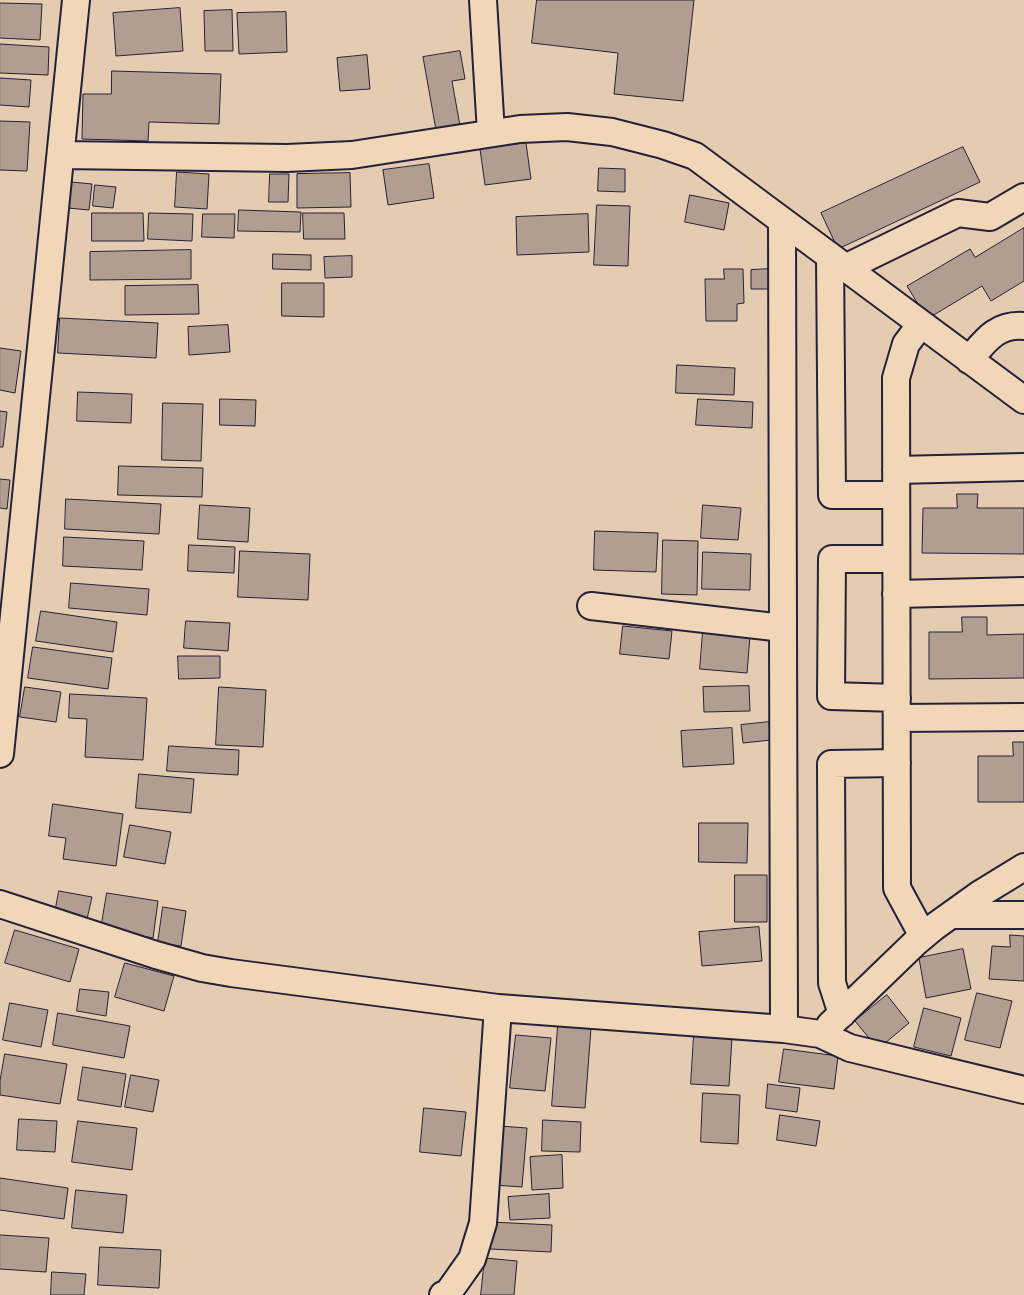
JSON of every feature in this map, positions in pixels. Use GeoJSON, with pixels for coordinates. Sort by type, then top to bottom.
{"type":"FeatureCollection","features":[{"type":"Feature","properties":{"kind":"street"},"geometry":{"type":"LineString","coordinates":[[0,754],[76,0]]}},
{"type":"Feature","properties":{"kind":"street"},"geometry":{"type":"LineString","coordinates":[[483,0],[491,133]]}},
{"type":"Feature","properties":{"kind":"street"},"geometry":{"type":"LineString","coordinates":[[61,155],[305,157],[352,155],[520,129],[567,127],[612,132],[663,144],[694,156],[1024,400]]}},
{"type":"Feature","properties":{"kind":"street"},"geometry":{"type":"LineString","coordinates":[[838,263],[958,213],[990,217],[1024,197]]}},
{"type":"Feature","properties":{"kind":"street"},"geometry":{"type":"LineString","coordinates":[[782,222],[784,1029]]}},
{"type":"Feature","properties":{"kind":"street"},"geometry":{"type":"LineString","coordinates":[[838,263],[832,495],[896,482],[1024,467]]}},
{"type":"Feature","properties":{"kind":"street"},"geometry":{"type":"LineString","coordinates":[[921,324],[906,344],[896,378],[896,594],[897,888],[923,936]]}},
{"type":"Feature","properties":{"kind":"street"},"geometry":{"type":"LineString","coordinates":[[969,360],[990,335],[1004,328],[1024,326]]}},
{"type":"Feature","properties":{"kind":"street"},"geometry":{"type":"LineString","coordinates":[[896,559],[832,559],[832,696],[897,708],[1024,717]]}},
{"type":"Feature","properties":{"kind":"street"},"geometry":{"type":"LineString","coordinates":[[896,594],[1024,591]]}},
{"type":"Feature","properties":{"kind":"street"},"geometry":{"type":"LineString","coordinates":[[591,606],[783,628]]}},
{"type":"Feature","properties":{"kind":"street"},"geometry":{"type":"LineString","coordinates":[[842,1014],[832,983],[831,764],[897,763]]}},
{"type":"Feature","properties":{"kind":"street"},"geometry":{"type":"LineString","coordinates":[[820,1034],[923,936],[980,894],[1024,867]]}},
{"type":"Feature","properties":{"kind":"street"},"geometry":{"type":"LineString","coordinates":[[0,904],[156,955],[202,968],[329,987],[498,1008],[784,1029],[820,1034],[850,1048],[1024,1090]]}},
{"type":"Feature","properties":{"kind":"street"},"geometry":{"type":"LineString","coordinates":[[953,915],[1024,915]]}},
{"type":"Feature","properties":{"kind":"street"},"geometry":{"type":"LineString","coordinates":[[443,1295],[448,1293],[472,1259],[483,1223],[498,1008]]}},
{"type":"Feature","properties":{"kind":"building"},"geometry":{"type":"Polygon","coordinates":[[[537,0],[694,0],[683,101],[614,94],[618,53],[532,43],[537,0]]]}},
{"type":"Feature","properties":{"kind":"building"},"geometry":{"type":"Polygon","coordinates":[[[0,3],[42,4],[40,40],[0,38],[0,3]]]}},
{"type":"Feature","properties":{"kind":"building"},"geometry":{"type":"Polygon","coordinates":[[[180,8],[183,51],[116,56],[113,13],[180,8]]]}},
{"type":"Feature","properties":{"kind":"building"},"geometry":{"type":"Polygon","coordinates":[[[232,10],[233,51],[205,51],[204,11],[232,10]]]}},
{"type":"Feature","properties":{"kind":"building"},"geometry":{"type":"Polygon","coordinates":[[[286,12],[287,52],[239,54],[237,13],[286,12]]]}},
{"type":"Feature","properties":{"kind":"building"},"geometry":{"type":"Polygon","coordinates":[[[0,44],[49,47],[48,75],[0,73],[0,44]]]}},
{"type":"Feature","properties":{"kind":"building"},"geometry":{"type":"Polygon","coordinates":[[[460,51],[465,79],[452,81],[460,126],[436,130],[423,57],[460,51]]]}},
{"type":"Feature","properties":{"kind":"building"},"geometry":{"type":"Polygon","coordinates":[[[367,55],[370,89],[340,91],[337,58],[367,55]]]}},
{"type":"Feature","properties":{"kind":"building"},"geometry":{"type":"Polygon","coordinates":[[[112,71],[221,74],[219,124],[149,122],[148,141],[82,139],[83,94],[111,94],[112,71]]]}},
{"type":"Feature","properties":{"kind":"building"},"geometry":{"type":"Polygon","coordinates":[[[0,78],[31,80],[29,107],[0,105],[0,78]]]}},
{"type":"Feature","properties":{"kind":"building"},"geometry":{"type":"Polygon","coordinates":[[[0,121],[30,122],[27,171],[0,170],[0,121]]]}},
{"type":"Feature","properties":{"kind":"building"},"geometry":{"type":"Polygon","coordinates":[[[526,143],[531,179],[485,185],[480,149],[526,143]]]}},
{"type":"Feature","properties":{"kind":"building"},"geometry":{"type":"Polygon","coordinates":[[[963,147],[980,182],[838,249],[821,213],[963,147]]]}},
{"type":"Feature","properties":{"kind":"building"},"geometry":{"type":"Polygon","coordinates":[[[429,164],[434,198],[388,205],[383,170],[429,164]]]}},
{"type":"Feature","properties":{"kind":"building"},"geometry":{"type":"Polygon","coordinates":[[[599,168],[625,169],[625,192],[598,191],[599,168]]]}},
{"type":"Feature","properties":{"kind":"building"},"geometry":{"type":"Polygon","coordinates":[[[177,172],[209,174],[207,209],[175,207],[177,172]]]}},
{"type":"Feature","properties":{"kind":"building"},"geometry":{"type":"Polygon","coordinates":[[[350,173],[351,207],[297,208],[297,174],[350,173]]]}},
{"type":"Feature","properties":{"kind":"building"},"geometry":{"type":"Polygon","coordinates":[[[270,174],[289,174],[288,202],[269,202],[270,174]]]}},
{"type":"Feature","properties":{"kind":"building"},"geometry":{"type":"Polygon","coordinates":[[[71,182],[92,184],[89,210],[68,208],[71,182]]]}},
{"type":"Feature","properties":{"kind":"building"},"geometry":{"type":"Polygon","coordinates":[[[95,185],[116,187],[113,208],[93,206],[95,185]]]}},
{"type":"Feature","properties":{"kind":"building"},"geometry":{"type":"Polygon","coordinates":[[[690,195],[729,203],[724,230],[685,222],[690,195]]]}},
{"type":"Feature","properties":{"kind":"building"},"geometry":{"type":"Polygon","coordinates":[[[597,205],[630,206],[628,266],[594,265],[597,205]]]}},
{"type":"Feature","properties":{"kind":"building"},"geometry":{"type":"Polygon","coordinates":[[[239,210],[301,212],[300,232],[238,231],[239,210]]]}},
{"type":"Feature","properties":{"kind":"building"},"geometry":{"type":"Polygon","coordinates":[[[92,213],[143,213],[144,241],[92,241],[92,213]]]}},
{"type":"Feature","properties":{"kind":"building"},"geometry":{"type":"Polygon","coordinates":[[[149,213],[193,214],[192,241],[148,239],[149,213]]]}},
{"type":"Feature","properties":{"kind":"building"},"geometry":{"type":"Polygon","coordinates":[[[303,213],[344,213],[345,239],[304,239],[303,213]]]}},
{"type":"Feature","properties":{"kind":"building"},"geometry":{"type":"Polygon","coordinates":[[[203,214],[235,214],[234,238],[202,237],[203,214]]]}},
{"type":"Feature","properties":{"kind":"building"},"geometry":{"type":"Polygon","coordinates":[[[588,214],[589,252],[517,255],[516,217],[588,214]]]}},
{"type":"Feature","properties":{"kind":"building"},"geometry":{"type":"Polygon","coordinates":[[[1024,228],[1024,281],[991,301],[982,286],[927,319],[907,286],[970,249],[975,257],[1024,228]]]}},
{"type":"Feature","properties":{"kind":"building"},"geometry":{"type":"Polygon","coordinates":[[[191,250],[191,279],[90,280],[90,252],[191,250]]]}},
{"type":"Feature","properties":{"kind":"building"},"geometry":{"type":"Polygon","coordinates":[[[273,254],[311,255],[311,270],[273,269],[273,254]]]}},
{"type":"Feature","properties":{"kind":"building"},"geometry":{"type":"Polygon","coordinates":[[[352,256],[352,277],[325,278],[324,257],[352,256]]]}},
{"type":"Feature","properties":{"kind":"building"},"geometry":{"type":"Polygon","coordinates":[[[724,269],[743,269],[744,303],[737,304],[737,321],[706,321],[705,279],[724,279],[724,269]]]}},
{"type":"Feature","properties":{"kind":"building"},"geometry":{"type":"Polygon","coordinates":[[[771,269],[771,289],[751,289],[751,270],[771,269]]]}},
{"type":"Feature","properties":{"kind":"building"},"geometry":{"type":"Polygon","coordinates":[[[282,283],[324,283],[324,317],[282,316],[282,283]]]}},
{"type":"Feature","properties":{"kind":"building"},"geometry":{"type":"Polygon","coordinates":[[[198,285],[199,314],[125,315],[125,286],[198,285]]]}},
{"type":"Feature","properties":{"kind":"building"},"geometry":{"type":"Polygon","coordinates":[[[60,318],[158,323],[156,358],[58,353],[60,318]]]}},
{"type":"Feature","properties":{"kind":"building"},"geometry":{"type":"Polygon","coordinates":[[[228,325],[230,352],[189,355],[188,327],[228,325]]]}},
{"type":"Feature","properties":{"kind":"building"},"geometry":{"type":"Polygon","coordinates":[[[0,348],[21,351],[15,393],[0,390],[0,348]]]}},
{"type":"Feature","properties":{"kind":"building"},"geometry":{"type":"Polygon","coordinates":[[[677,365],[735,368],[734,395],[676,393],[677,365]]]}},
{"type":"Feature","properties":{"kind":"building"},"geometry":{"type":"Polygon","coordinates":[[[78,392],[132,394],[131,423],[77,421],[78,392]]]}},
{"type":"Feature","properties":{"kind":"building"},"geometry":{"type":"Polygon","coordinates":[[[220,399],[256,400],[255,426],[220,425],[220,399]]]}},
{"type":"Feature","properties":{"kind":"building"},"geometry":{"type":"Polygon","coordinates":[[[698,399],[753,402],[752,428],[696,425],[698,399]]]}},
{"type":"Feature","properties":{"kind":"building"},"geometry":{"type":"Polygon","coordinates":[[[163,403],[203,404],[201,461],[162,460],[163,403]]]}},
{"type":"Feature","properties":{"kind":"building"},"geometry":{"type":"Polygon","coordinates":[[[0,411],[7,412],[3,447],[0,447],[0,411]]]}},
{"type":"Feature","properties":{"kind":"building"},"geometry":{"type":"Polygon","coordinates":[[[119,466],[203,468],[202,497],[118,495],[119,466]]]}},
{"type":"Feature","properties":{"kind":"building"},"geometry":{"type":"Polygon","coordinates":[[[0,479],[10,480],[7,509],[0,508],[0,479]]]}},
{"type":"Feature","properties":{"kind":"building"},"geometry":{"type":"Polygon","coordinates":[[[957,494],[978,494],[977,508],[1024,508],[1024,554],[922,553],[923,508],[957,508],[957,494]]]}},
{"type":"Feature","properties":{"kind":"building"},"geometry":{"type":"Polygon","coordinates":[[[66,499],[161,504],[159,534],[65,529],[66,499]]]}},
{"type":"Feature","properties":{"kind":"building"},"geometry":{"type":"Polygon","coordinates":[[[200,505],[250,508],[248,542],[198,539],[200,505]]]}},
{"type":"Feature","properties":{"kind":"building"},"geometry":{"type":"Polygon","coordinates":[[[703,505],[741,508],[738,540],[701,538],[703,505]]]}},
{"type":"Feature","properties":{"kind":"building"},"geometry":{"type":"Polygon","coordinates":[[[595,531],[658,533],[656,572],[594,570],[595,531]]]}},
{"type":"Feature","properties":{"kind":"building"},"geometry":{"type":"Polygon","coordinates":[[[64,537],[144,541],[142,570],[63,566],[64,537]]]}},
{"type":"Feature","properties":{"kind":"building"},"geometry":{"type":"Polygon","coordinates":[[[663,540],[698,541],[697,595],[662,594],[663,540]]]}},
{"type":"Feature","properties":{"kind":"building"},"geometry":{"type":"Polygon","coordinates":[[[189,545],[235,547],[234,573],[188,571],[189,545]]]}},
{"type":"Feature","properties":{"kind":"building"},"geometry":{"type":"Polygon","coordinates":[[[240,551],[310,554],[308,600],[238,597],[240,551]]]}},
{"type":"Feature","properties":{"kind":"building"},"geometry":{"type":"Polygon","coordinates":[[[703,552],[751,554],[750,590],[702,589],[703,552]]]}},
{"type":"Feature","properties":{"kind":"building"},"geometry":{"type":"Polygon","coordinates":[[[71,583],[149,589],[147,615],[69,608],[71,583]]]}},
{"type":"Feature","properties":{"kind":"building"},"geometry":{"type":"Polygon","coordinates":[[[41,611],[117,622],[113,652],[36,641],[41,611]]]}},
{"type":"Feature","properties":{"kind":"building"},"geometry":{"type":"Polygon","coordinates":[[[962,617],[987,617],[987,635],[1024,634],[1024,678],[929,679],[929,632],[962,632],[962,617]]]}},
{"type":"Feature","properties":{"kind":"building"},"geometry":{"type":"Polygon","coordinates":[[[186,621],[230,623],[228,651],[184,648],[186,621]]]}},
{"type":"Feature","properties":{"kind":"building"},"geometry":{"type":"Polygon","coordinates":[[[623,626],[672,631],[669,659],[620,654],[623,626]]]}},
{"type":"Feature","properties":{"kind":"building"},"geometry":{"type":"Polygon","coordinates":[[[703,632],[750,636],[747,673],[700,669],[703,632]]]}},
{"type":"Feature","properties":{"kind":"building"},"geometry":{"type":"Polygon","coordinates":[[[33,647],[112,658],[108,689],[28,678],[33,647]]]}},
{"type":"Feature","properties":{"kind":"building"},"geometry":{"type":"Polygon","coordinates":[[[178,656],[220,656],[220,678],[179,679],[178,656]]]}},
{"type":"Feature","properties":{"kind":"building"},"geometry":{"type":"Polygon","coordinates":[[[749,686],[750,711],[704,712],[703,687],[749,686]]]}},
{"type":"Feature","properties":{"kind":"building"},"geometry":{"type":"Polygon","coordinates":[[[25,687],[61,692],[56,722],[20,717],[25,687]]]}},
{"type":"Feature","properties":{"kind":"building"},"geometry":{"type":"Polygon","coordinates":[[[219,687],[266,690],[263,747],[216,745],[219,687]]]}},
{"type":"Feature","properties":{"kind":"building"},"geometry":{"type":"Polygon","coordinates":[[[70,694],[147,698],[143,760],[85,757],[87,719],[69,718],[70,694]]]}},
{"type":"Feature","properties":{"kind":"building"},"geometry":{"type":"Polygon","coordinates":[[[769,722],[771,740],[743,743],[741,725],[769,722]]]}},
{"type":"Feature","properties":{"kind":"building"},"geometry":{"type":"Polygon","coordinates":[[[732,728],[734,764],[683,767],[681,731],[732,728]]]}},
{"type":"Feature","properties":{"kind":"building"},"geometry":{"type":"Polygon","coordinates":[[[1013,742],[1024,742],[1024,802],[978,802],[978,756],[1013,756],[1013,742]]]}},
{"type":"Feature","properties":{"kind":"building"},"geometry":{"type":"Polygon","coordinates":[[[169,746],[239,750],[238,775],[167,771],[169,746]]]}},
{"type":"Feature","properties":{"kind":"building"},"geometry":{"type":"Polygon","coordinates":[[[139,774],[194,779],[191,813],[136,808],[139,774]]]}},
{"type":"Feature","properties":{"kind":"building"},"geometry":{"type":"Polygon","coordinates":[[[53,804],[123,814],[116,866],[63,859],[66,838],[49,836],[53,804]]]}},
{"type":"Feature","properties":{"kind":"building"},"geometry":{"type":"Polygon","coordinates":[[[699,823],[748,823],[747,863],[699,862],[699,823]]]}},
{"type":"Feature","properties":{"kind":"building"},"geometry":{"type":"Polygon","coordinates":[[[130,825],[171,832],[165,864],[124,857],[130,825]]]}},
{"type":"Feature","properties":{"kind":"building"},"geometry":{"type":"Polygon","coordinates":[[[735,875],[767,875],[767,922],[735,922],[735,875]]]}},
{"type":"Feature","properties":{"kind":"building"},"geometry":{"type":"Polygon","coordinates":[[[59,891],[92,897],[87,919],[55,913],[59,891]]]}},
{"type":"Feature","properties":{"kind":"building"},"geometry":{"type":"Polygon","coordinates":[[[107,893],[158,901],[153,938],[101,929],[107,893]]]}},
{"type":"Feature","properties":{"kind":"building"},"geometry":{"type":"Polygon","coordinates":[[[163,907],[186,911],[181,946],[158,943],[163,907]]]}},
{"type":"Feature","properties":{"kind":"building"},"geometry":{"type":"Polygon","coordinates":[[[759,927],[762,961],[702,966],[699,932],[759,927]]]}},
{"type":"Feature","properties":{"kind":"building"},"geometry":{"type":"Polygon","coordinates":[[[15,930],[79,949],[70,982],[5,963],[15,930]]]}},
{"type":"Feature","properties":{"kind":"building"},"geometry":{"type":"Polygon","coordinates":[[[1010,935],[1024,936],[1024,981],[989,979],[992,946],[1010,947],[1010,935]]]}},
{"type":"Feature","properties":{"kind":"building"},"geometry":{"type":"Polygon","coordinates":[[[963,949],[971,989],[926,998],[919,958],[963,949]]]}},
{"type":"Feature","properties":{"kind":"building"},"geometry":{"type":"Polygon","coordinates":[[[125,963],[174,976],[164,1011],[115,997],[125,963]]]}},
{"type":"Feature","properties":{"kind":"building"},"geometry":{"type":"Polygon","coordinates":[[[80,989],[109,992],[106,1016],[77,1011],[80,989]]]}},
{"type":"Feature","properties":{"kind":"building"},"geometry":{"type":"Polygon","coordinates":[[[977,993],[1012,1001],[1000,1048],[965,1040],[977,993]]]}},
{"type":"Feature","properties":{"kind":"building"},"geometry":{"type":"Polygon","coordinates":[[[887,995],[909,1023],[878,1049],[855,1021],[887,995]]]}},
{"type":"Feature","properties":{"kind":"building"},"geometry":{"type":"Polygon","coordinates":[[[10,1003],[48,1010],[41,1047],[3,1040],[10,1003]]]}},
{"type":"Feature","properties":{"kind":"building"},"geometry":{"type":"Polygon","coordinates":[[[924,1008],[961,1018],[951,1056],[914,1047],[924,1008]]]}},
{"type":"Feature","properties":{"kind":"building"},"geometry":{"type":"Polygon","coordinates":[[[58,1013],[130,1026],[124,1058],[53,1045],[58,1013]]]}},
{"type":"Feature","properties":{"kind":"building"},"geometry":{"type":"Polygon","coordinates":[[[558,1026],[591,1028],[585,1108],[552,1106],[558,1026]]]}},
{"type":"Feature","properties":{"kind":"building"},"geometry":{"type":"Polygon","coordinates":[[[516,1035],[551,1038],[545,1091],[510,1088],[516,1035]]]}},
{"type":"Feature","properties":{"kind":"building"},"geometry":{"type":"Polygon","coordinates":[[[694,1036],[732,1038],[729,1086],[691,1084],[694,1036]]]}},
{"type":"Feature","properties":{"kind":"building"},"geometry":{"type":"Polygon","coordinates":[[[784,1049],[838,1056],[834,1089],[779,1082],[784,1049]]]}},
{"type":"Feature","properties":{"kind":"building"},"geometry":{"type":"Polygon","coordinates":[[[5,1054],[67,1064],[60,1104],[0,1095],[0,1081],[5,1054]]]}},
{"type":"Feature","properties":{"kind":"building"},"geometry":{"type":"Polygon","coordinates":[[[83,1067],[126,1074],[121,1107],[78,1100],[83,1067]]]}},
{"type":"Feature","properties":{"kind":"building"},"geometry":{"type":"Polygon","coordinates":[[[131,1075],[159,1080],[153,1112],[125,1107],[131,1075]]]}},
{"type":"Feature","properties":{"kind":"building"},"geometry":{"type":"Polygon","coordinates":[[[768,1084],[800,1088],[797,1112],[766,1108],[768,1084]]]}},
{"type":"Feature","properties":{"kind":"building"},"geometry":{"type":"Polygon","coordinates":[[[703,1093],[740,1095],[738,1144],[701,1142],[703,1093]]]}},
{"type":"Feature","properties":{"kind":"building"},"geometry":{"type":"Polygon","coordinates":[[[424,1108],[466,1112],[461,1156],[420,1152],[424,1108]]]}},
{"type":"Feature","properties":{"kind":"building"},"geometry":{"type":"Polygon","coordinates":[[[780,1115],[820,1121],[816,1146],[777,1140],[780,1115]]]}},
{"type":"Feature","properties":{"kind":"building"},"geometry":{"type":"Polygon","coordinates":[[[19,1119],[57,1121],[55,1152],[17,1150],[19,1119]]]}},
{"type":"Feature","properties":{"kind":"building"},"geometry":{"type":"Polygon","coordinates":[[[543,1120],[581,1122],[580,1152],[542,1151],[543,1120]]]}},
{"type":"Feature","properties":{"kind":"building"},"geometry":{"type":"Polygon","coordinates":[[[78,1121],[137,1128],[132,1170],[72,1162],[78,1121]]]}},
{"type":"Feature","properties":{"kind":"building"},"geometry":{"type":"Polygon","coordinates":[[[499,1126],[527,1128],[522,1187],[494,1185],[499,1126]]]}},
{"type":"Feature","properties":{"kind":"building"},"geometry":{"type":"Polygon","coordinates":[[[562,1155],[563,1188],[532,1190],[530,1157],[562,1155]]]}},
{"type":"Feature","properties":{"kind":"building"},"geometry":{"type":"Polygon","coordinates":[[[0,1178],[68,1188],[64,1219],[0,1210],[0,1178]]]}},
{"type":"Feature","properties":{"kind":"building"},"geometry":{"type":"Polygon","coordinates":[[[76,1190],[127,1195],[123,1233],[72,1228],[76,1190]]]}},
{"type":"Feature","properties":{"kind":"building"},"geometry":{"type":"Polygon","coordinates":[[[549,1194],[550,1218],[510,1220],[508,1197],[549,1194]]]}},
{"type":"Feature","properties":{"kind":"building"},"geometry":{"type":"Polygon","coordinates":[[[491,1222],[552,1225],[551,1252],[490,1249],[491,1222]]]}},
{"type":"Feature","properties":{"kind":"building"},"geometry":{"type":"Polygon","coordinates":[[[0,1235],[49,1238],[46,1272],[0,1269],[0,1235]]]}},
{"type":"Feature","properties":{"kind":"building"},"geometry":{"type":"Polygon","coordinates":[[[100,1247],[161,1250],[159,1288],[98,1285],[100,1247]]]}},
{"type":"Feature","properties":{"kind":"building"},"geometry":{"type":"Polygon","coordinates":[[[485,1258],[517,1261],[514,1295],[481,1295],[485,1258]]]}},
{"type":"Feature","properties":{"kind":"building"},"geometry":{"type":"Polygon","coordinates":[[[52,1272],[86,1274],[84,1295],[51,1295],[52,1272]]]}}]}
